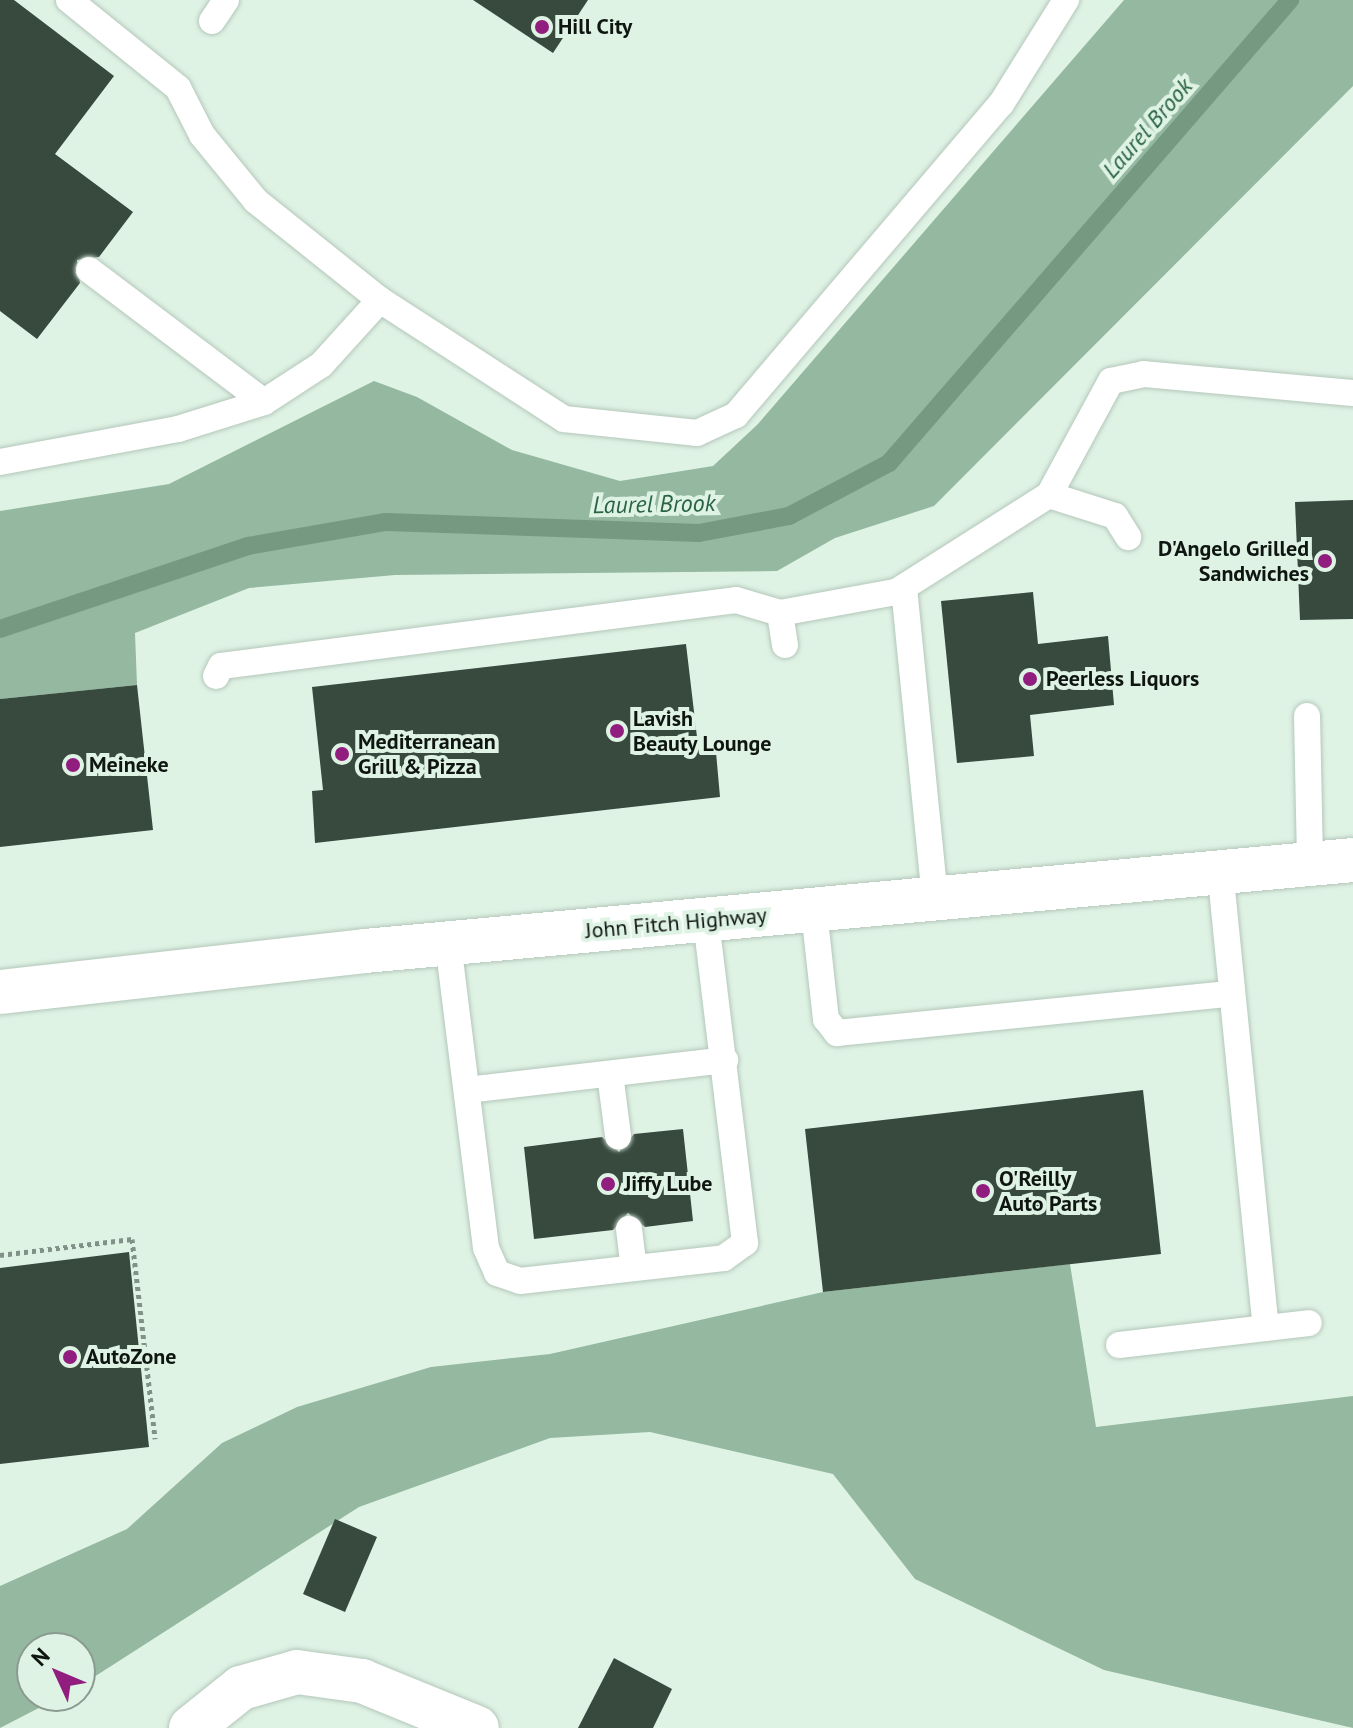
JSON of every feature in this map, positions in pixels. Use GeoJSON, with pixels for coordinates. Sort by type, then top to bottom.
{"type":"FeatureCollection","features":[{"type":"Feature","properties":{"kind":"main road","name":"John Fitch Highway"},"geometry":{"type":"LineString","coordinates":[[0,992],[448,943],[814,911],[1220,869],[1353,860]]}},
{"type":"Feature","properties":{"kind":"main road"},"geometry":{"type":"LineString","coordinates":[[191,1728],[241,1688],[266,1676],[330,1675],[397,1692],[477,1728]]}},
{"type":"Feature","properties":{"kind":"lane"},"geometry":{"type":"LineString","coordinates":[[69,0],[178,88],[202,135],[256,201],[380,300],[564,419],[668,432],[715,428],[736,415],[1001,104],[1066,0]]}},
{"type":"Feature","properties":{"kind":"lane"},"geometry":{"type":"LineString","coordinates":[[89,270],[264,402]]}},
{"type":"Feature","properties":{"kind":"lane"},"geometry":{"type":"LineString","coordinates":[[0,462],[178,429],[264,402],[321,365],[380,300]]}},
{"type":"Feature","properties":{"kind":"lane"},"geometry":{"type":"LineString","coordinates":[[216,676],[221,666],[736,600],[780,613],[904,588],[1049,495],[1098,393],[1127,375],[1353,393]]}},
{"type":"Feature","properties":{"kind":"lane"},"geometry":{"type":"LineString","coordinates":[[1049,495],[1115,516],[1128,537]]}},
{"type":"Feature","properties":{"kind":"lane"},"geometry":{"type":"LineString","coordinates":[[904,588],[935,898]]}},
{"type":"Feature","properties":{"kind":"lane"},"geometry":{"type":"LineString","coordinates":[[780,613],[785,645]]}},
{"type":"Feature","properties":{"kind":"lane"},"geometry":{"type":"LineString","coordinates":[[1307,716],[1310,864]]}},
{"type":"Feature","properties":{"kind":"lane"},"geometry":{"type":"LineString","coordinates":[[1220,869],[1266,1328]]}},
{"type":"Feature","properties":{"kind":"lane"},"geometry":{"type":"LineString","coordinates":[[814,911],[826,1019],[837,1033],[1231,994]]}},
{"type":"Feature","properties":{"kind":"lane"},"geometry":{"type":"LineString","coordinates":[[448,943],[486,1248],[497,1273],[520,1281],[724,1258],[745,1243],[706,921]]}},
{"type":"Feature","properties":{"kind":"lane"},"geometry":{"type":"LineString","coordinates":[[467,1090],[725,1060]]}},
{"type":"Feature","properties":{"kind":"lane"},"geometry":{"type":"LineString","coordinates":[[610,1074],[618,1136]]}},
{"type":"Feature","properties":{"kind":"lane"},"geometry":{"type":"LineString","coordinates":[[629,1229],[634,1268]]}},
{"type":"Feature","properties":{"kind":"lane"},"geometry":{"type":"LineString","coordinates":[[1119,1345],[1309,1323]]}},
{"type":"Feature","properties":{"kind":"path"},"geometry":{"type":"LineString","coordinates":[[0,1255],[132,1239],[155,1439]]}},
{"type":"Feature","properties":{"kind":"green space"},"geometry":{"type":"Polygon","coordinates":[[[1124,0],[1353,0],[1353,86],[934,506],[835,538],[777,571],[395,575],[249,588],[135,633],[137,685],[0,699],[0,511],[169,484],[374,381],[417,397],[512,450],[620,481],[713,466],[758,424],[1124,0]]]}},
{"type":"Feature","properties":{"kind":"green space"},"geometry":{"type":"Polygon","coordinates":[[[1070,1264],[1096,1427],[1353,1396],[1353,1728],[1104,1670],[915,1579],[833,1474],[650,1432],[550,1438],[359,1507],[96,1676],[96,1632],[16,1632],[16,1712],[31,1712],[0,1728],[0,1586],[127,1529],[222,1443],[297,1407],[431,1367],[550,1354],[823,1292],[1070,1264]]]}},
{"type":"Feature","properties":{"kind":"building"},"geometry":{"type":"Polygon","coordinates":[[[0,0],[14,0],[114,76],[55,154],[133,212],[99,257],[77,260],[80,283],[37,339],[0,311],[0,0]]]}},
{"type":"Feature","properties":{"kind":"building","name":"Hill City"},"geometry":{"type":"Polygon","coordinates":[[[473,0],[588,0],[553,53],[473,0]]]}},
{"type":"Feature","properties":{"kind":"building","name":"D'Angelo Grilled Sandwiches"},"geometry":{"type":"Polygon","coordinates":[[[1353,500],[1353,619],[1300,620],[1295,502],[1353,500]]]}},
{"type":"Feature","properties":{"kind":"building","name":"Peerless Liquors"},"geometry":{"type":"Polygon","coordinates":[[[1033,592],[1038,644],[1108,636],[1114,705],[1030,715],[1034,756],[957,763],[941,601],[1033,592]]]}},
{"type":"Feature","properties":{"kind":"building"},"geometry":{"type":"Polygon","coordinates":[[[686,644],[699,754],[716,752],[720,797],[315,843],[312,791],[323,790],[312,687],[686,644]]]}},
{"type":"Feature","properties":{"kind":"building","name":"Meineke"},"geometry":{"type":"Polygon","coordinates":[[[137,685],[153,830],[0,847],[0,699],[137,685]]]}},
{"type":"Feature","properties":{"kind":"building","name":"O'Reilly Auto Parts"},"geometry":{"type":"Polygon","coordinates":[[[1143,1090],[1161,1254],[823,1292],[805,1129],[1143,1090]]]}},
{"type":"Feature","properties":{"kind":"building","name":"Jiffy Lube"},"geometry":{"type":"Polygon","coordinates":[[[683,1129],[693,1221],[645,1227],[628,1213],[613,1230],[534,1239],[524,1147],[602,1137],[619,1152],[634,1134],[683,1129]]]}},
{"type":"Feature","properties":{"kind":"building","name":"AutoZone"},"geometry":{"type":"Polygon","coordinates":[[[129,1252],[149,1447],[0,1464],[0,1268],[129,1252]]]}},
{"type":"Feature","properties":{"kind":"building"},"geometry":{"type":"Polygon","coordinates":[[[335,1519],[377,1537],[345,1612],[303,1594],[335,1519]]]}},
{"type":"Feature","properties":{"kind":"building"},"geometry":{"type":"Polygon","coordinates":[[[614,1658],[672,1689],[653,1728],[578,1728],[614,1658]]]}},
{"type":"Feature","properties":{"kind":"waterway","name":"Laurel Brook"},"geometry":{"type":"LineString","coordinates":[[0,629],[248,546],[386,522],[699,533],[789,516],[889,463],[1290,0]]}},
{"type":"Feature","properties":{"kind":"place","name":"Hill City"},"geometry":{"type":"Point","coordinates":[542,27]}},
{"type":"Feature","properties":{"kind":"place","name":"D'Angelo Grilled Sandwiches"},"geometry":{"type":"Point","coordinates":[1325,561]}},
{"type":"Feature","properties":{"kind":"place","name":"Peerless Liquors"},"geometry":{"type":"Point","coordinates":[1030,679]}},
{"type":"Feature","properties":{"kind":"place","name":"Lavish Beauty Lounge"},"geometry":{"type":"Point","coordinates":[617,731]}},
{"type":"Feature","properties":{"kind":"place","name":"Mediterranean Grill & Pizza"},"geometry":{"type":"Point","coordinates":[342,754]}},
{"type":"Feature","properties":{"kind":"place","name":"Meineke"},"geometry":{"type":"Point","coordinates":[73,765]}},
{"type":"Feature","properties":{"kind":"place","name":"Jiffy Lube"},"geometry":{"type":"Point","coordinates":[608,1184]}},
{"type":"Feature","properties":{"kind":"place","name":"O'Reilly Auto Parts"},"geometry":{"type":"Point","coordinates":[983,1191]}},
{"type":"Feature","properties":{"kind":"place","name":"AutoZone"},"geometry":{"type":"Point","coordinates":[70,1357]}}]}
